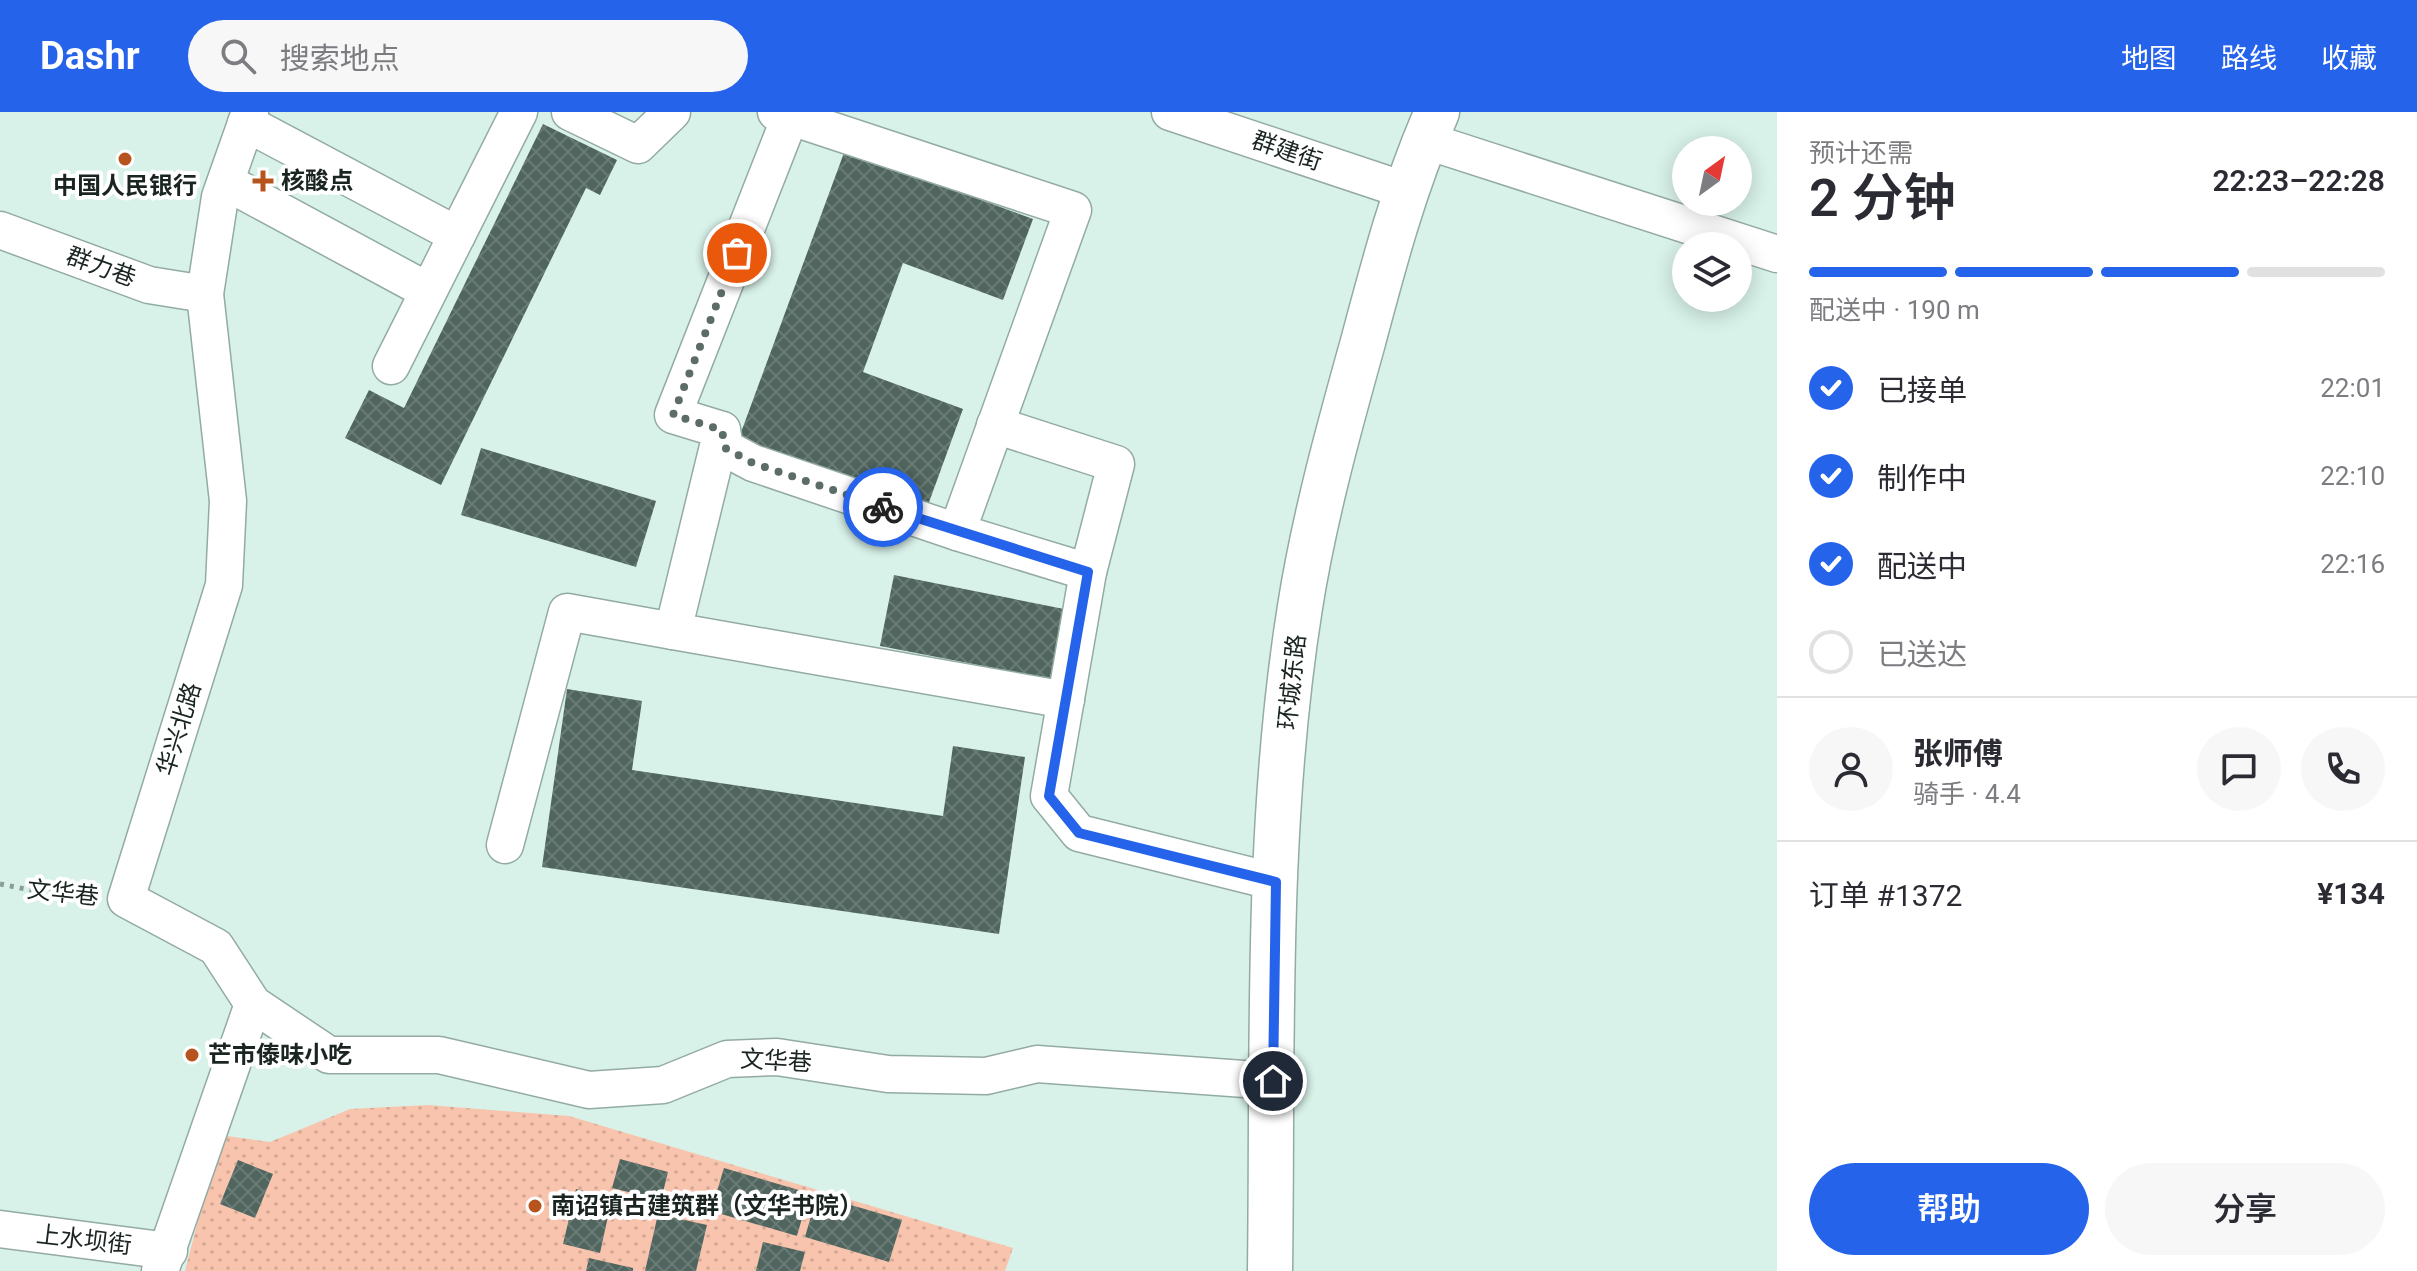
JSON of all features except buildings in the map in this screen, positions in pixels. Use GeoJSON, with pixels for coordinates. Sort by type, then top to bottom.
{"type":"FeatureCollection","features":[{"type":"Feature","properties":{"kind":"main road","name":"环城东路"},"geometry":{"type":"LineString","coordinates":[[1270,1271],[1280,785],[1300,606],[1345,406],[1404,190],[1431,126]]}},
{"type":"Feature","properties":{"kind":"street"},"geometry":{"type":"LineString","coordinates":[[391,366],[519,112]]}},
{"type":"Feature","properties":{"kind":"street"},"geometry":{"type":"LineString","coordinates":[[570,112],[638,145],[672,112]]}},
{"type":"Feature","properties":{"kind":"street","name":"群建街"},"geometry":{"type":"LineString","coordinates":[[1170,112],[1404,190]]}},
{"type":"Feature","properties":{"kind":"street"},"geometry":{"type":"LineString","coordinates":[[722,430],[673,415],[786,114],[1073,210],[957,532]]}},
{"type":"Feature","properties":{"kind":"street"},"geometry":{"type":"LineString","coordinates":[[248,117],[457,235]]}},
{"type":"Feature","properties":{"kind":"street","name":"华兴北路"},"geometry":{"type":"LineString","coordinates":[[126,899],[224,585],[228,501],[205,294],[226,182],[248,117]]}},
{"type":"Feature","properties":{"kind":"street"},"geometry":{"type":"LineString","coordinates":[[1431,126],[1777,254]]}},
{"type":"Feature","properties":{"kind":"street"},"geometry":{"type":"LineString","coordinates":[[226,182],[428,291]]}},
{"type":"Feature","properties":{"kind":"street","name":"群力巷"},"geometry":{"type":"LineString","coordinates":[[0,230],[149,285],[205,294]]}},
{"type":"Feature","properties":{"kind":"street"},"geometry":{"type":"LineString","coordinates":[[995,425],[1116,464],[1088,572],[1049,796],[1079,833],[1276,882]]}},
{"type":"Feature","properties":{"kind":"street"},"geometry":{"type":"LineString","coordinates":[[722,430],[725,448],[753,463],[957,532],[1088,572]]}},
{"type":"Feature","properties":{"kind":"street"},"geometry":{"type":"LineString","coordinates":[[673,631],[722,430]]}},
{"type":"Feature","properties":{"kind":"street"},"geometry":{"type":"LineString","coordinates":[[505,845],[567,612],[1066,700]]}},
{"type":"Feature","properties":{"kind":"street"},"geometry":{"type":"LineString","coordinates":[[126,899],[216,947],[253,1004],[164,1261]]}},
{"type":"Feature","properties":{"kind":"street","name":"文华巷"},"geometry":{"type":"LineString","coordinates":[[253,1004],[329,1055],[439,1055],[589,1090],[663,1085],[727,1059],[777,1057],[888,1074],[986,1076],[1037,1064],[1273,1081]]}},
{"type":"Feature","properties":{"kind":"street","name":"上水坝街"},"geometry":{"type":"LineString","coordinates":[[0,1229],[164,1261]]}},
{"type":"Feature","properties":{"kind":"path","name":"文华巷"},"geometry":{"type":"LineString","coordinates":[[0,884],[41,892],[126,899]]}},
{"type":"Feature","properties":{"kind":"shaded area","name":"南诏镇古建筑群（文华书院）"},"geometry":{"type":"Polygon","coordinates":[[[428,1105],[569,1116],[1013,1248],[1005,1271],[185,1271],[220,1135],[270,1142],[350,1109],[428,1105]]]}},
{"type":"Feature","properties":{"kind":"way so far"},"geometry":{"type":"LineString","coordinates":[[737,253],[673,415],[722,430],[725,448],[753,463],[883,507]]}},
{"type":"Feature","properties":{"kind":"place","name":"中国人民银行"},"geometry":{"type":"Point","coordinates":[125,159]}},
{"type":"Feature","properties":{"kind":"place","name":"核酸点"},"geometry":{"type":"Point","coordinates":[263,181]}},
{"type":"Feature","properties":{"kind":"place","name":"芒市傣味小吃"},"geometry":{"type":"Point","coordinates":[192,1055]}},
{"type":"Feature","properties":{"kind":"place","name":"南诏镇古建筑群（文华书院）"},"geometry":{"type":"Point","coordinates":[535,1206]}},
{"type":"Feature","properties":{"kind":"route"},"geometry":{"type":"LineString","coordinates":[[883,507],[1088,572],[1049,796],[1079,833],[1276,882],[1273,1081]]}}]}
